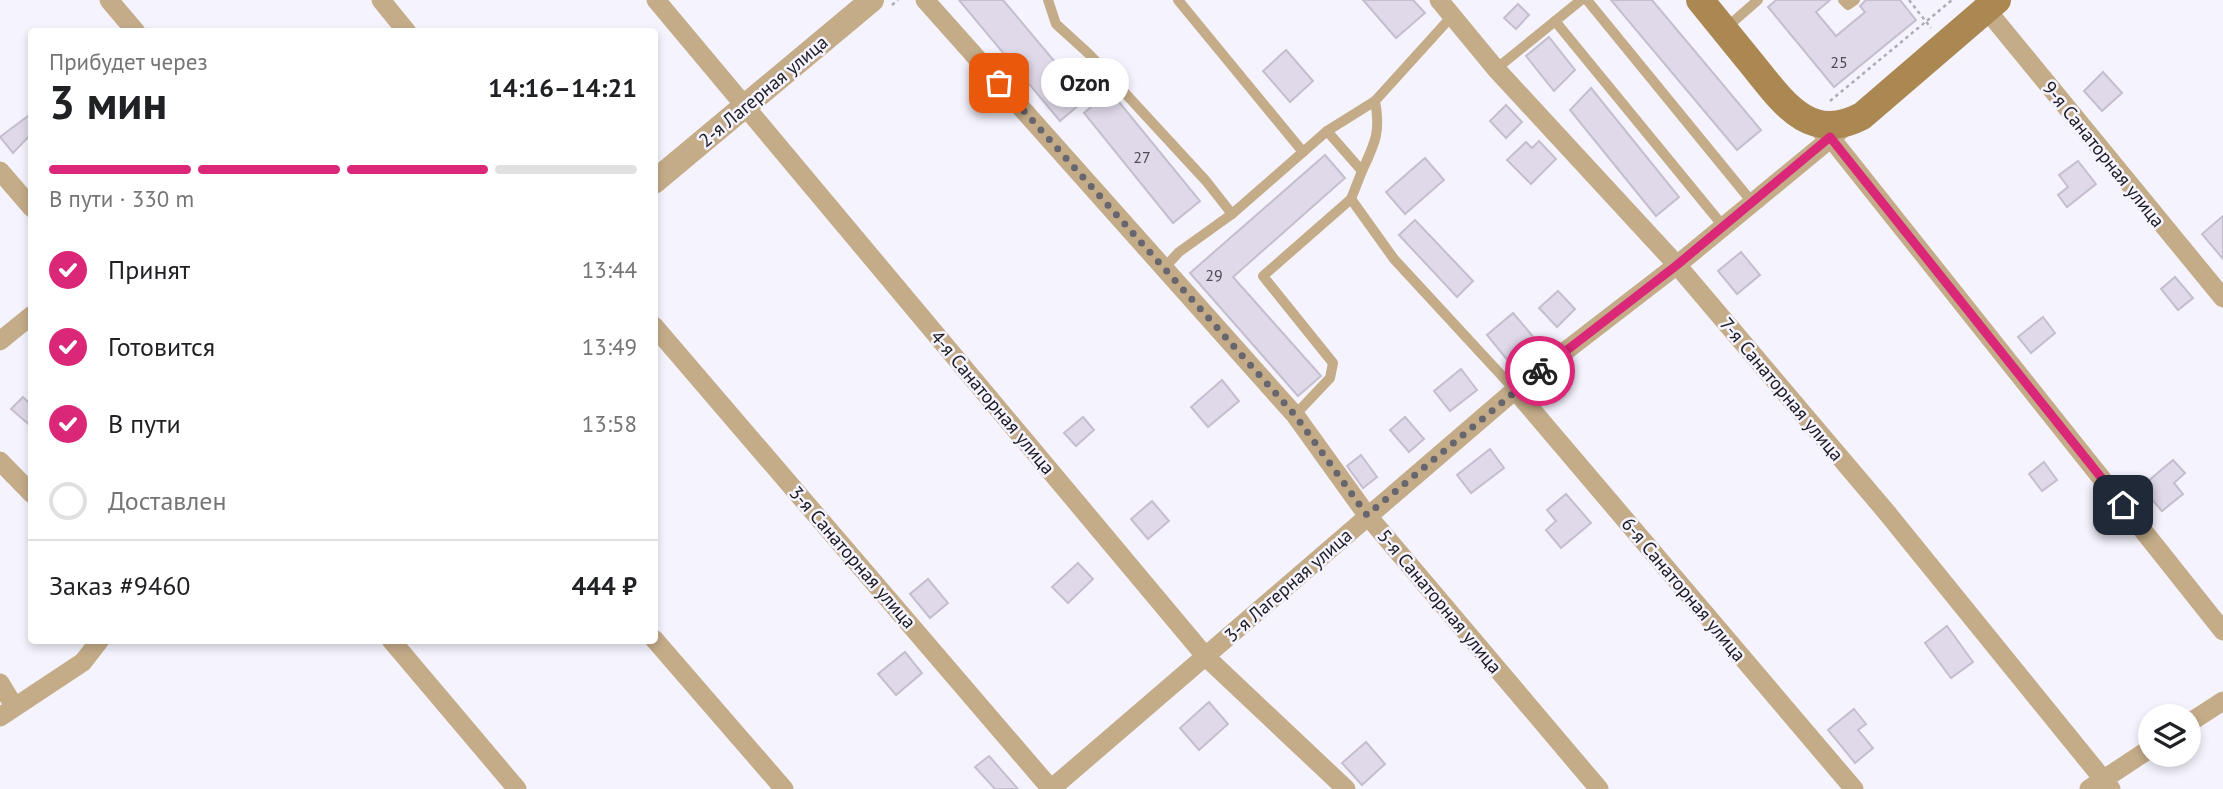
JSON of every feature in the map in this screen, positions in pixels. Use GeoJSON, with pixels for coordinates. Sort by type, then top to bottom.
{"type":"FeatureCollection","features":[{"type":"Feature","properties":{"kind":"main road"},"geometry":{"type":"LineString","coordinates":[[1700,0],[1790,107],[1826,125],[1853,120]]}},
{"type":"Feature","properties":{"kind":"main road","name":"3-я Лагерная улица"},"geometry":{"type":"LineString","coordinates":[[1853,120],[1872,109],[1991,5]]}},
{"type":"Feature","properties":{"kind":"street"},"geometry":{"type":"LineString","coordinates":[[109,0],[133,28]]}},
{"type":"Feature","properties":{"kind":"street"},"geometry":{"type":"LineString","coordinates":[[381,0],[404,28]]}},
{"type":"Feature","properties":{"kind":"street","name":"4-я Санаторная улица"},"geometry":{"type":"LineString","coordinates":[[656,0],[1206,657],[1346,789]]}},
{"type":"Feature","properties":{"kind":"street","name":"2-я Лагерная улица"},"geometry":{"type":"LineString","coordinates":[[658,179],[872,0]]}},
{"type":"Feature","properties":{"kind":"street","name":"5-я Санаторная улица"},"geometry":{"type":"LineString","coordinates":[[925,0],[1295,415],[1367,515],[1599,789]]}},
{"type":"Feature","properties":{"kind":"street","name":"7-я Санаторная улица"},"geometry":{"type":"LineString","coordinates":[[1439,0],[1496,69],[1677,265],[1888,514],[2101,786]]}},
{"type":"Feature","properties":{"kind":"street","name":"9-я Санаторная улица"},"geometry":{"type":"LineString","coordinates":[[1991,5],[2223,298]]}},
{"type":"Feature","properties":{"kind":"street"},"geometry":{"type":"LineString","coordinates":[[1790,107],[1830,137],[2223,631]]}},
{"type":"Feature","properties":{"kind":"street","name":"3-я Лагерная улица"},"geometry":{"type":"LineString","coordinates":[[1051,789],[1515,390],[1677,265],[1853,120]]}},
{"type":"Feature","properties":{"kind":"street"},"geometry":{"type":"LineString","coordinates":[[0,171],[28,203]]}},
{"type":"Feature","properties":{"kind":"street"},"geometry":{"type":"LineString","coordinates":[[0,341],[28,318]]}},
{"type":"Feature","properties":{"kind":"street","name":"3-я Санаторная улица"},"geometry":{"type":"LineString","coordinates":[[658,331],[1051,789]]}},
{"type":"Feature","properties":{"kind":"street","name":"6-я Санаторная улица"},"geometry":{"type":"LineString","coordinates":[[1515,390],[1854,789]]}},
{"type":"Feature","properties":{"kind":"street"},"geometry":{"type":"LineString","coordinates":[[0,461],[28,490]]}},
{"type":"Feature","properties":{"kind":"street"},"geometry":{"type":"LineString","coordinates":[[0,683],[7,711],[83,662],[97,644]]}},
{"type":"Feature","properties":{"kind":"street"},"geometry":{"type":"LineString","coordinates":[[394,644],[517,789]]}},
{"type":"Feature","properties":{"kind":"street"},"geometry":{"type":"LineString","coordinates":[[658,644],[784,789]]}},
{"type":"Feature","properties":{"kind":"street"},"geometry":{"type":"LineString","coordinates":[[2201,715],[2223,701]]}},
{"type":"Feature","properties":{"kind":"street"},"geometry":{"type":"LineString","coordinates":[[2101,786],[2138,758]]}},
{"type":"Feature","properties":{"kind":"lane"},"geometry":{"type":"LineString","coordinates":[[1048,0],[1056,24],[1206,180],[1232,214]]}},
{"type":"Feature","properties":{"kind":"lane"},"geometry":{"type":"LineString","coordinates":[[1178,0],[1303,152]]}},
{"type":"Feature","properties":{"kind":"lane"},"geometry":{"type":"LineString","coordinates":[[1496,69],[1581,0]]}},
{"type":"Feature","properties":{"kind":"lane"},"geometry":{"type":"LineString","coordinates":[[1587,0],[1752,202]]}},
{"type":"Feature","properties":{"kind":"lane"},"geometry":{"type":"LineString","coordinates":[[1724,29],[1758,0]]}},
{"type":"Feature","properties":{"kind":"lane"},"geometry":{"type":"LineString","coordinates":[[1843,0],[1848,5],[1855,0]]}},
{"type":"Feature","properties":{"kind":"lane"},"geometry":{"type":"LineString","coordinates":[[1164,268],[1179,252],[1232,214],[1327,131],[1376,100],[1452,16]]}},
{"type":"Feature","properties":{"kind":"lane"},"geometry":{"type":"LineString","coordinates":[[1555,21],[1723,226]]}},
{"type":"Feature","properties":{"kind":"lane"},"geometry":{"type":"LineString","coordinates":[[1295,415],[1330,378],[1334,363],[1263,276],[1351,200],[1376,142],[1380,123],[1376,100]]}},
{"type":"Feature","properties":{"kind":"lane"},"geometry":{"type":"LineString","coordinates":[[1327,131],[1362,171]]}},
{"type":"Feature","properties":{"kind":"lane"},"geometry":{"type":"LineString","coordinates":[[1351,200],[1395,259],[1515,390]]}},
{"type":"Feature","properties":{"kind":"path"},"geometry":{"type":"LineString","coordinates":[[1909,0],[1944,45]]}},
{"type":"Feature","properties":{"kind":"path"},"geometry":{"type":"LineString","coordinates":[[1830,101],[1952,0]]}},
{"type":"Feature","properties":{"kind":"building"},"geometry":{"type":"Polygon","coordinates":[[[959,0],[1003,0],[1086,99],[1060,121],[959,0]]]}},
{"type":"Feature","properties":{"kind":"building"},"geometry":{"type":"Polygon","coordinates":[[[1363,0],[1413,0],[1425,13],[1396,38],[1363,0]]]}},
{"type":"Feature","properties":{"kind":"building"},"geometry":{"type":"Polygon","coordinates":[[[1611,0],[1652,0],[1761,130],[1737,150],[1611,0]]]}},
{"type":"Feature","properties":{"kind":"building"},"geometry":{"type":"Polygon","coordinates":[[[1776,0],[1830,0],[1816,12],[1836,36],[1865,12],[1860,6],[1866,0],[1900,0],[1916,20],[1834,87],[1768,7],[1776,0]]]}},
{"type":"Feature","properties":{"kind":"building"},"geometry":{"type":"Polygon","coordinates":[[[1518,4],[1529,15],[1516,29],[1504,18],[1518,4]]]}},
{"type":"Feature","properties":{"kind":"building"},"geometry":{"type":"Polygon","coordinates":[[[1549,37],[1575,70],[1554,91],[1526,56],[1549,37]]]}},
{"type":"Feature","properties":{"kind":"building"},"geometry":{"type":"Polygon","coordinates":[[[1286,50],[1313,81],[1290,102],[1263,71],[1286,50]]]}},
{"type":"Feature","properties":{"kind":"building"},"geometry":{"type":"Polygon","coordinates":[[[2103,72],[2122,93],[2102,111],[2084,91],[2103,72]]]}},
{"type":"Feature","properties":{"kind":"building"},"geometry":{"type":"Polygon","coordinates":[[[1591,88],[1679,197],[1656,216],[1570,110],[1591,88]]]}},
{"type":"Feature","properties":{"kind":"building"},"geometry":{"type":"Polygon","coordinates":[[[1110,91],[1200,201],[1173,223],[1084,113],[1110,91]]]}},
{"type":"Feature","properties":{"kind":"building"},"geometry":{"type":"Polygon","coordinates":[[[1506,105],[1522,122],[1506,138],[1490,121],[1506,105]]]}},
{"type":"Feature","properties":{"kind":"building"},"geometry":{"type":"Polygon","coordinates":[[[28,116],[28,137],[13,153],[0,137],[28,116]]]}},
{"type":"Feature","properties":{"kind":"building"},"geometry":{"type":"Polygon","coordinates":[[[1539,141],[1556,159],[1531,184],[1507,160],[1526,142],[1532,148],[1539,141]]]}},
{"type":"Feature","properties":{"kind":"building"},"geometry":{"type":"Polygon","coordinates":[[[1325,155],[1345,178],[1233,277],[1321,376],[1298,396],[1190,273],[1325,155]]]}},
{"type":"Feature","properties":{"kind":"building"},"geometry":{"type":"Polygon","coordinates":[[[1425,158],[1444,180],[1405,214],[1386,192],[1425,158]]]}},
{"type":"Feature","properties":{"kind":"building"},"geometry":{"type":"Polygon","coordinates":[[[2078,161],[2096,184],[2067,207],[2058,195],[2068,187],[2059,175],[2078,161]]]}},
{"type":"Feature","properties":{"kind":"building"},"geometry":{"type":"Polygon","coordinates":[[[2223,216],[2223,259],[2202,234],[2223,216]]]}},
{"type":"Feature","properties":{"kind":"building"},"geometry":{"type":"Polygon","coordinates":[[[1415,220],[1473,281],[1457,297],[1399,235],[1415,220]]]}},
{"type":"Feature","properties":{"kind":"building"},"geometry":{"type":"Polygon","coordinates":[[[1741,252],[1760,275],[1737,294],[1718,271],[1741,252]]]}},
{"type":"Feature","properties":{"kind":"building"},"geometry":{"type":"Polygon","coordinates":[[[2175,277],[2193,298],[2178,310],[2161,289],[2175,277]]]}},
{"type":"Feature","properties":{"kind":"building"},"geometry":{"type":"Polygon","coordinates":[[[1558,291],[1575,309],[1557,327],[1539,308],[1558,291]]]}},
{"type":"Feature","properties":{"kind":"building"},"geometry":{"type":"Polygon","coordinates":[[[1513,313],[1536,340],[1509,362],[1487,335],[1513,313]]]}},
{"type":"Feature","properties":{"kind":"building"},"geometry":{"type":"Polygon","coordinates":[[[2043,317],[2055,333],[2031,353],[2018,337],[2043,317]]]}},
{"type":"Feature","properties":{"kind":"building"},"geometry":{"type":"Polygon","coordinates":[[[1461,369],[1477,390],[1450,411],[1434,391],[1461,369]]]}},
{"type":"Feature","properties":{"kind":"building"},"geometry":{"type":"Polygon","coordinates":[[[1222,380],[1239,401],[1208,427],[1191,407],[1222,380]]]}},
{"type":"Feature","properties":{"kind":"building"},"geometry":{"type":"Polygon","coordinates":[[[23,397],[28,402],[28,424],[11,409],[23,397]]]}},
{"type":"Feature","properties":{"kind":"building"},"geometry":{"type":"Polygon","coordinates":[[[1083,417],[1094,430],[1076,446],[1064,433],[1083,417]]]}},
{"type":"Feature","properties":{"kind":"building"},"geometry":{"type":"Polygon","coordinates":[[[1405,417],[1424,439],[1409,452],[1390,430],[1405,417]]]}},
{"type":"Feature","properties":{"kind":"building"},"geometry":{"type":"Polygon","coordinates":[[[1490,449],[1504,468],[1471,493],[1457,475],[1490,449]]]}},
{"type":"Feature","properties":{"kind":"building"},"geometry":{"type":"Polygon","coordinates":[[[1361,455],[1377,477],[1363,488],[1347,466],[1361,455]]]}},
{"type":"Feature","properties":{"kind":"building"},"geometry":{"type":"Polygon","coordinates":[[[2173,460],[2185,473],[2174,483],[2183,494],[2162,511],[2141,487],[2173,460]]]}},
{"type":"Feature","properties":{"kind":"building"},"geometry":{"type":"Polygon","coordinates":[[[2044,462],[2057,480],[2042,491],[2029,474],[2044,462]]]}},
{"type":"Feature","properties":{"kind":"building"},"geometry":{"type":"Polygon","coordinates":[[[1566,494],[1591,523],[1561,548],[1546,530],[1556,521],[1547,510],[1566,494]]]}},
{"type":"Feature","properties":{"kind":"building"},"geometry":{"type":"Polygon","coordinates":[[[1152,501],[1169,521],[1148,539],[1131,519],[1152,501]]]}},
{"type":"Feature","properties":{"kind":"building"},"geometry":{"type":"Polygon","coordinates":[[[1078,563],[1093,579],[1068,603],[1052,587],[1078,563]]]}},
{"type":"Feature","properties":{"kind":"building"},"geometry":{"type":"Polygon","coordinates":[[[928,579],[948,603],[930,618],[910,594],[928,579]]]}},
{"type":"Feature","properties":{"kind":"building"},"geometry":{"type":"Polygon","coordinates":[[[1947,626],[1973,662],[1951,678],[1925,643],[1947,626]]]}},
{"type":"Feature","properties":{"kind":"building"},"geometry":{"type":"Polygon","coordinates":[[[905,652],[922,673],[896,695],[878,674],[905,652]]]}},
{"type":"Feature","properties":{"kind":"building"},"geometry":{"type":"Polygon","coordinates":[[[1209,702],[1228,724],[1199,750],[1180,728],[1209,702]]]}},
{"type":"Feature","properties":{"kind":"building"},"geometry":{"type":"Polygon","coordinates":[[[1854,709],[1866,724],[1858,730],[1873,748],[1855,763],[1828,730],[1854,709]]]}},
{"type":"Feature","properties":{"kind":"building"},"geometry":{"type":"Polygon","coordinates":[[[1366,742],[1385,764],[1362,785],[1342,763],[1366,742]]]}},
{"type":"Feature","properties":{"kind":"building"},"geometry":{"type":"Polygon","coordinates":[[[989,756],[1018,789],[995,789],[975,767],[989,756]]]}},
{"type":"Feature","properties":{"kind":"way so far"},"geometry":{"type":"LineString","coordinates":[[999,83],[1295,415],[1367,515],[1540,371]]}},
{"type":"Feature","properties":{"kind":"place","name":"Ozon"},"geometry":{"type":"Point","coordinates":[999,83]}},
{"type":"Feature","properties":{"kind":"route"},"geometry":{"type":"LineString","coordinates":[[1540,371],[1677,265],[1830,137],[2123,505]]}}]}
